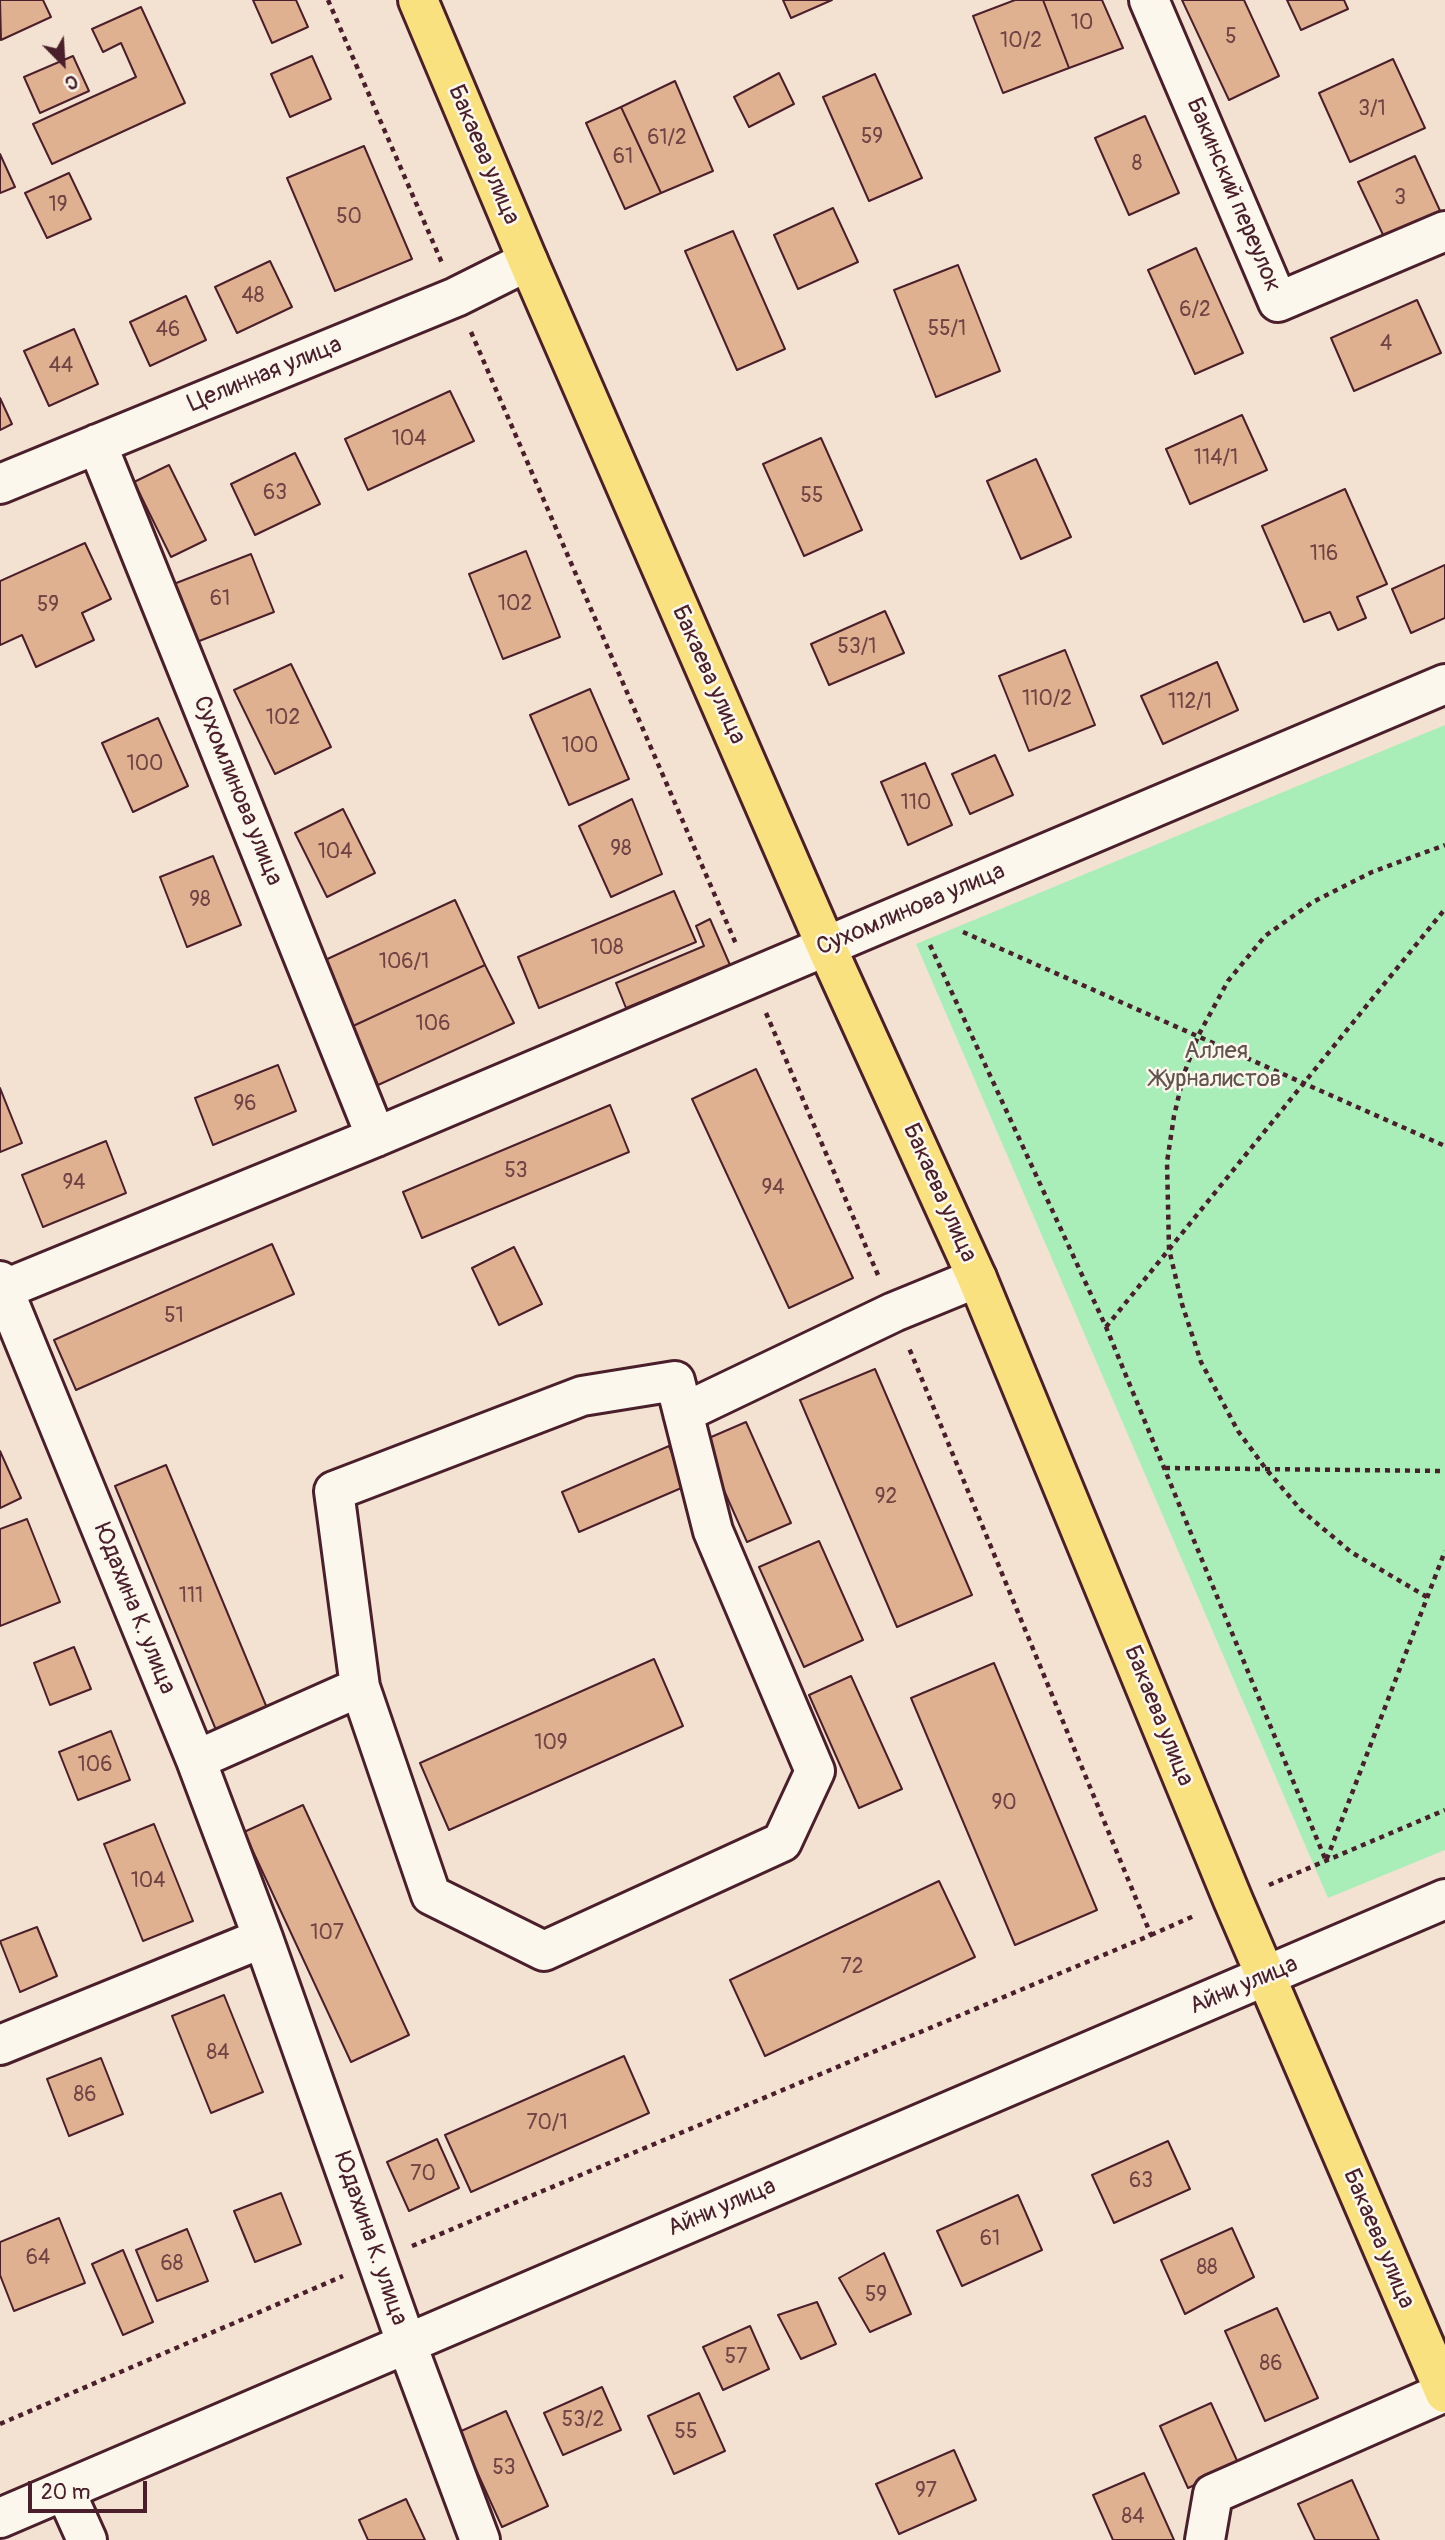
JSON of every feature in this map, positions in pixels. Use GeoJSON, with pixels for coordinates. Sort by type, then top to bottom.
{"type":"FeatureCollection","features":[{"type":"Feature","properties":{"kind":"main road","name":"Бакаева улица"},"geometry":{"type":"LineString","coordinates":[[418,0],[528,261],[826,946],[977,1278],[1233,1900],[1441,2372]]}},
{"type":"Feature","properties":{"kind":"street","name":"Бакинский переулок"},"geometry":{"type":"LineString","coordinates":[[1149,0],[1278,302],[1445,230]]}},
{"type":"Feature","properties":{"kind":"street","name":"Целинная улица"},"geometry":{"type":"LineString","coordinates":[[0,484],[456,297],[528,261]]}},
{"type":"Feature","properties":{"kind":"street","name":"Сухомлинова улица"},"geometry":{"type":"LineString","coordinates":[[97,444],[376,1138]]}},
{"type":"Feature","properties":{"kind":"street","name":"Сухомлинова улица"},"geometry":{"type":"LineString","coordinates":[[1,1287],[376,1138],[1445,684]]}},
{"type":"Feature","properties":{"kind":"street"},"geometry":{"type":"LineString","coordinates":[[683,1413],[894,1312],[977,1278]]}},
{"type":"Feature","properties":{"kind":"street","name":"Юдахина К. улица"},"geometry":{"type":"LineString","coordinates":[[1,1287],[196,1760],[480,2540]]}},
{"type":"Feature","properties":{"kind":"street"},"geometry":{"type":"LineString","coordinates":[[675,1381],[713,1531],[815,1771],[782,1842],[544,1951],[431,1895],[360,1687],[334,1491],[582,1396],[675,1381]]}},
{"type":"Feature","properties":{"kind":"street"},"geometry":{"type":"LineString","coordinates":[[196,1760],[360,1687]]}},
{"type":"Feature","properties":{"kind":"street","name":"Айни улица"},"geometry":{"type":"LineString","coordinates":[[0,2518],[1445,1899]]}},
{"type":"Feature","properties":{"kind":"street"},"geometry":{"type":"LineString","coordinates":[[0,2045],[263,1938]]}},
{"type":"Feature","properties":{"kind":"street"},"geometry":{"type":"LineString","coordinates":[[1205,2540],[1213,2494],[1441,2372]]}},
{"type":"Feature","properties":{"kind":"street"},"geometry":{"type":"LineString","coordinates":[[65,2491],[87,2540]]}},
{"type":"Feature","properties":{"kind":"path"},"geometry":{"type":"LineString","coordinates":[[1427,1597],[1351,1552],[1301,1510],[1238,1431],[1201,1362],[1182,1304],[1169,1249],[1167,1163],[1184,1074],[1198,1036],[1228,981],[1265,936],[1313,902],[1372,872],[1445,845]]}},
{"type":"Feature","properties":{"kind":"path"},"geometry":{"type":"LineString","coordinates":[[913,909],[1445,1146]]}},
{"type":"Feature","properties":{"kind":"path"},"geometry":{"type":"LineString","coordinates":[[913,909],[1106,1327],[1326,1861]]}},
{"type":"Feature","properties":{"kind":"path"},"geometry":{"type":"LineString","coordinates":[[1106,1327],[1445,909]]}},
{"type":"Feature","properties":{"kind":"path"},"geometry":{"type":"LineString","coordinates":[[1165,1468],[1445,1471]]}},
{"type":"Feature","properties":{"kind":"path"},"geometry":{"type":"LineString","coordinates":[[1326,1861],[1445,1551]]}},
{"type":"Feature","properties":{"kind":"path"},"geometry":{"type":"LineString","coordinates":[[1151,1935],[1445,1810]]}},
{"type":"Feature","properties":{"kind":"green space","name":"Аллея Журналистов"},"geometry":{"type":"Polygon","coordinates":[[[1445,725],[1445,1850],[1328,1898],[916,944],[1445,725]]]}},
{"type":"Feature","properties":{"kind":"building"},"geometry":{"type":"Polygon","coordinates":[[[0,0],[43,0],[51,17],[1,40],[0,0]]]}},
{"type":"Feature","properties":{"kind":"building"},"geometry":{"type":"Polygon","coordinates":[[[253,0],[296,0],[308,27],[272,43],[253,0]]]}},
{"type":"Feature","properties":{"kind":"building"},"geometry":{"type":"Polygon","coordinates":[[[783,0],[832,0],[791,18],[783,0]]]}},
{"type":"Feature","properties":{"kind":"building"},"geometry":{"type":"Polygon","coordinates":[[[1015,0],[1043,0],[1069,68],[1003,93],[973,16],[1015,0]]]}},
{"type":"Feature","properties":{"kind":"building"},"geometry":{"type":"Polygon","coordinates":[[[1043,0],[1102,0],[1123,48],[1069,68],[1043,0]]]}},
{"type":"Feature","properties":{"kind":"building"},"geometry":{"type":"Polygon","coordinates":[[[1182,0],[1244,0],[1279,76],[1229,100],[1182,0]]]}},
{"type":"Feature","properties":{"kind":"building"},"geometry":{"type":"Polygon","coordinates":[[[1287,0],[1344,0],[1348,9],[1301,30],[1287,0]]]}},
{"type":"Feature","properties":{"kind":"building"},"geometry":{"type":"Polygon","coordinates":[[[141,7],[185,103],[52,164],[33,124],[136,77],[121,43],[103,52],[92,29],[141,7]]]}},
{"type":"Feature","properties":{"kind":"building"},"geometry":{"type":"Polygon","coordinates":[[[73,56],[89,91],[40,113],[24,77],[73,56]]]}},
{"type":"Feature","properties":{"kind":"building"},"geometry":{"type":"Polygon","coordinates":[[[312,56],[331,99],[290,117],[271,74],[312,56]]]}},
{"type":"Feature","properties":{"kind":"building"},"geometry":{"type":"Polygon","coordinates":[[[1393,59],[1425,128],[1350,162],[1319,93],[1393,59]]]}},
{"type":"Feature","properties":{"kind":"building"},"geometry":{"type":"Polygon","coordinates":[[[779,73],[794,104],[749,127],[734,97],[779,73]]]}},
{"type":"Feature","properties":{"kind":"building"},"geometry":{"type":"Polygon","coordinates":[[[875,74],[922,178],[869,201],[823,97],[875,74]]]}},
{"type":"Feature","properties":{"kind":"building"},"geometry":{"type":"Polygon","coordinates":[[[675,81],[713,171],[661,193],[621,107],[675,81]]]}},
{"type":"Feature","properties":{"kind":"building"},"geometry":{"type":"Polygon","coordinates":[[[621,107],[661,193],[625,209],[586,123],[621,107]]]}},
{"type":"Feature","properties":{"kind":"building"},"geometry":{"type":"Polygon","coordinates":[[[1145,116],[1179,193],[1129,215],[1095,138],[1145,116]]]}},
{"type":"Feature","properties":{"kind":"building"},"geometry":{"type":"Polygon","coordinates":[[[364,146],[412,259],[335,291],[287,178],[364,146]]]}},
{"type":"Feature","properties":{"kind":"building"},"geometry":{"type":"Polygon","coordinates":[[[0,154],[15,187],[0,193],[0,154]]]}},
{"type":"Feature","properties":{"kind":"building"},"geometry":{"type":"Polygon","coordinates":[[[1415,156],[1442,215],[1386,241],[1358,182],[1415,156]]]}},
{"type":"Feature","properties":{"kind":"building"},"geometry":{"type":"Polygon","coordinates":[[[69,173],[91,219],[47,238],[25,193],[69,173]]]}},
{"type":"Feature","properties":{"kind":"building"},"geometry":{"type":"Polygon","coordinates":[[[833,208],[858,262],[798,289],[774,235],[833,208]]]}},
{"type":"Feature","properties":{"kind":"building"},"geometry":{"type":"Polygon","coordinates":[[[733,231],[785,349],[737,370],[685,251],[733,231]]]}},
{"type":"Feature","properties":{"kind":"building"},"geometry":{"type":"Polygon","coordinates":[[[1196,248],[1243,353],[1195,374],[1148,270],[1196,248]]]}},
{"type":"Feature","properties":{"kind":"building"},"geometry":{"type":"Polygon","coordinates":[[[270,261],[292,307],[237,333],[215,287],[270,261]]]}},
{"type":"Feature","properties":{"kind":"building"},"geometry":{"type":"Polygon","coordinates":[[[958,265],[1000,371],[936,397],[894,290],[958,265]]]}},
{"type":"Feature","properties":{"kind":"building"},"geometry":{"type":"Polygon","coordinates":[[[186,296],[206,340],[150,366],[130,322],[186,296]]]}},
{"type":"Feature","properties":{"kind":"building"},"geometry":{"type":"Polygon","coordinates":[[[1417,300],[1441,353],[1354,391],[1331,338],[1417,300]]]}},
{"type":"Feature","properties":{"kind":"building"},"geometry":{"type":"Polygon","coordinates":[[[74,329],[98,384],[49,406],[24,351],[74,329]]]}},
{"type":"Feature","properties":{"kind":"building"},"geometry":{"type":"Polygon","coordinates":[[[450,391],[474,441],[368,490],[345,439],[450,391]]]}},
{"type":"Feature","properties":{"kind":"building"},"geometry":{"type":"Polygon","coordinates":[[[0,398],[12,424],[0,430],[0,398]]]}},
{"type":"Feature","properties":{"kind":"building"},"geometry":{"type":"Polygon","coordinates":[[[1242,415],[1267,470],[1190,504],[1166,449],[1242,415]]]}},
{"type":"Feature","properties":{"kind":"building"},"geometry":{"type":"Polygon","coordinates":[[[821,438],[862,530],[804,556],[763,464],[821,438]]]}},
{"type":"Feature","properties":{"kind":"building"},"geometry":{"type":"Polygon","coordinates":[[[295,453],[320,504],[255,535],[231,484],[295,453]]]}},
{"type":"Feature","properties":{"kind":"building"},"geometry":{"type":"Polygon","coordinates":[[[1036,459],[1071,537],[1021,559],[987,481],[1036,459]]]}},
{"type":"Feature","properties":{"kind":"building"},"geometry":{"type":"Polygon","coordinates":[[[169,465],[206,540],[171,557],[134,482],[169,465]]]}},
{"type":"Feature","properties":{"kind":"building"},"geometry":{"type":"Polygon","coordinates":[[[1345,489],[1387,584],[1357,597],[1366,618],[1338,630],[1330,612],[1304,622],[1262,526],[1345,489]]]}},
{"type":"Feature","properties":{"kind":"building"},"geometry":{"type":"Polygon","coordinates":[[[85,543],[111,599],[82,613],[94,640],[36,667],[22,635],[0,645],[0,581],[85,543]]]}},
{"type":"Feature","properties":{"kind":"building"},"geometry":{"type":"Polygon","coordinates":[[[526,551],[560,637],[503,659],[469,574],[526,551]]]}},
{"type":"Feature","properties":{"kind":"building"},"geometry":{"type":"Polygon","coordinates":[[[251,554],[274,612],[189,645],[166,587],[251,554]]]}},
{"type":"Feature","properties":{"kind":"building"},"geometry":{"type":"Polygon","coordinates":[[[1445,565],[1445,618],[1411,633],[1392,589],[1445,565]]]}},
{"type":"Feature","properties":{"kind":"building"},"geometry":{"type":"Polygon","coordinates":[[[885,611],[904,653],[829,685],[811,644],[885,611]]]}},
{"type":"Feature","properties":{"kind":"building"},"geometry":{"type":"Polygon","coordinates":[[[1065,650],[1095,725],[1029,751],[999,676],[1065,650]]]}},
{"type":"Feature","properties":{"kind":"building"},"geometry":{"type":"Polygon","coordinates":[[[1217,662],[1238,710],[1163,744],[1141,696],[1217,662]]]}},
{"type":"Feature","properties":{"kind":"building"},"geometry":{"type":"Polygon","coordinates":[[[291,664],[331,747],[275,774],[234,690],[291,664]]]}},
{"type":"Feature","properties":{"kind":"building"},"geometry":{"type":"Polygon","coordinates":[[[590,689],[629,779],[569,805],[530,715],[590,689]]]}},
{"type":"Feature","properties":{"kind":"building"},"geometry":{"type":"Polygon","coordinates":[[[158,718],[188,786],[133,812],[102,743],[158,718]]]}},
{"type":"Feature","properties":{"kind":"building"},"geometry":{"type":"Polygon","coordinates":[[[995,755],[1013,795],[970,814],[952,774],[995,755]]]}},
{"type":"Feature","properties":{"kind":"building"},"geometry":{"type":"Polygon","coordinates":[[[925,763],[952,825],[908,845],[881,782],[925,763]]]}},
{"type":"Feature","properties":{"kind":"building"},"geometry":{"type":"Polygon","coordinates":[[[632,799],[662,874],[611,897],[579,826],[632,799]]]}},
{"type":"Feature","properties":{"kind":"building"},"geometry":{"type":"Polygon","coordinates":[[[343,809],[375,873],[327,897],[295,833],[343,809]]]}},
{"type":"Feature","properties":{"kind":"building"},"geometry":{"type":"Polygon","coordinates":[[[213,856],[241,925],[187,947],[160,877],[213,856]]]}},
{"type":"Feature","properties":{"kind":"building"},"geometry":{"type":"Polygon","coordinates":[[[674,891],[696,942],[539,1008],[518,957],[674,891]]]}},
{"type":"Feature","properties":{"kind":"building"},"geometry":{"type":"Polygon","coordinates":[[[455,900],[485,965],[353,1026],[323,961],[455,900]]]}},
{"type":"Feature","properties":{"kind":"building"},"geometry":{"type":"Polygon","coordinates":[[[710,919],[730,965],[626,1008],[616,983],[704,946],[696,926],[710,919]]]}},
{"type":"Feature","properties":{"kind":"building"},"geometry":{"type":"Polygon","coordinates":[[[485,965],[514,1023],[378,1085],[353,1026],[485,965]]]}},
{"type":"Feature","properties":{"kind":"building"},"geometry":{"type":"Polygon","coordinates":[[[278,1065],[296,1111],[213,1145],[195,1098],[278,1065]]]}},
{"type":"Feature","properties":{"kind":"building"},"geometry":{"type":"Polygon","coordinates":[[[756,1069],[853,1278],[789,1308],[692,1099],[756,1069]]]}},
{"type":"Feature","properties":{"kind":"building"},"geometry":{"type":"Polygon","coordinates":[[[0,1088],[22,1143],[0,1152],[0,1088]]]}},
{"type":"Feature","properties":{"kind":"building"},"geometry":{"type":"Polygon","coordinates":[[[610,1105],[629,1152],[422,1238],[403,1192],[610,1105]]]}},
{"type":"Feature","properties":{"kind":"building"},"geometry":{"type":"Polygon","coordinates":[[[106,1141],[126,1193],[43,1227],[22,1175],[106,1141]]]}},
{"type":"Feature","properties":{"kind":"building"},"geometry":{"type":"Polygon","coordinates":[[[272,1244],[294,1294],[76,1390],[54,1340],[272,1244]]]}},
{"type":"Feature","properties":{"kind":"building"},"geometry":{"type":"Polygon","coordinates":[[[514,1247],[542,1304],[499,1325],[472,1268],[514,1247]]]}},
{"type":"Feature","properties":{"kind":"building"},"geometry":{"type":"Polygon","coordinates":[[[875,1369],[972,1595],[897,1627],[800,1400],[875,1369]]]}},
{"type":"Feature","properties":{"kind":"building"},"geometry":{"type":"Polygon","coordinates":[[[746,1422],[791,1523],[747,1542],[702,1441],[746,1422]]]}},
{"type":"Feature","properties":{"kind":"building"},"geometry":{"type":"Polygon","coordinates":[[[669,1446],[686,1486],[579,1532],[562,1492],[669,1446]]]}},
{"type":"Feature","properties":{"kind":"building"},"geometry":{"type":"Polygon","coordinates":[[[0,1451],[21,1498],[0,1508],[0,1451]]]}},
{"type":"Feature","properties":{"kind":"building"},"geometry":{"type":"Polygon","coordinates":[[[166,1465],[267,1708],[216,1730],[115,1486],[166,1465]]]}},
{"type":"Feature","properties":{"kind":"building"},"geometry":{"type":"Polygon","coordinates":[[[27,1519],[60,1602],[0,1626],[0,1529],[27,1519]]]}},
{"type":"Feature","properties":{"kind":"building"},"geometry":{"type":"Polygon","coordinates":[[[819,1541],[863,1640],[804,1667],[759,1567],[819,1541]]]}},
{"type":"Feature","properties":{"kind":"building"},"geometry":{"type":"Polygon","coordinates":[[[74,1647],[91,1689],[50,1705],[34,1663],[74,1647]]]}},
{"type":"Feature","properties":{"kind":"building"},"geometry":{"type":"Polygon","coordinates":[[[654,1659],[683,1726],[449,1830],[420,1763],[654,1659]]]}},
{"type":"Feature","properties":{"kind":"building"},"geometry":{"type":"Polygon","coordinates":[[[994,1663],[1097,1910],[1015,1945],[911,1698],[994,1663]]]}},
{"type":"Feature","properties":{"kind":"building"},"geometry":{"type":"Polygon","coordinates":[[[851,1676],[902,1789],[859,1808],[809,1695],[851,1676]]]}},
{"type":"Feature","properties":{"kind":"building"},"geometry":{"type":"Polygon","coordinates":[[[111,1731],[130,1780],[78,1800],[59,1752],[111,1731]]]}},
{"type":"Feature","properties":{"kind":"building"},"geometry":{"type":"Polygon","coordinates":[[[303,1805],[409,2035],[351,2062],[244,1832],[303,1805]]]}},
{"type":"Feature","properties":{"kind":"building"},"geometry":{"type":"Polygon","coordinates":[[[154,1824],[193,1921],[143,1941],[104,1844],[154,1824]]]}},
{"type":"Feature","properties":{"kind":"building"},"geometry":{"type":"Polygon","coordinates":[[[939,1881],[975,1957],[765,2056],[730,1980],[939,1881]]]}},
{"type":"Feature","properties":{"kind":"building"},"geometry":{"type":"Polygon","coordinates":[[[37,1927],[57,1976],[20,1992],[0,1941],[37,1927]]]}},
{"type":"Feature","properties":{"kind":"building"},"geometry":{"type":"Polygon","coordinates":[[[224,1995],[263,2092],[211,2113],[172,2016],[224,1995]]]}},
{"type":"Feature","properties":{"kind":"building"},"geometry":{"type":"Polygon","coordinates":[[[624,2056],[649,2113],[471,2192],[445,2135],[624,2056]]]}},
{"type":"Feature","properties":{"kind":"building"},"geometry":{"type":"Polygon","coordinates":[[[101,2058],[123,2114],[69,2136],[47,2079],[101,2058]]]}},
{"type":"Feature","properties":{"kind":"building"},"geometry":{"type":"Polygon","coordinates":[[[437,2139],[459,2188],[409,2211],[387,2162],[437,2139]]]}},
{"type":"Feature","properties":{"kind":"building"},"geometry":{"type":"Polygon","coordinates":[[[1168,2141],[1190,2189],[1114,2223],[1092,2175],[1168,2141]]]}},
{"type":"Feature","properties":{"kind":"building"},"geometry":{"type":"Polygon","coordinates":[[[281,2193],[301,2244],[255,2262],[234,2211],[281,2193]]]}},
{"type":"Feature","properties":{"kind":"building"},"geometry":{"type":"Polygon","coordinates":[[[1018,2195],[1042,2250],[962,2286],[937,2231],[1018,2195]]]}},
{"type":"Feature","properties":{"kind":"building"},"geometry":{"type":"Polygon","coordinates":[[[59,2218],[85,2283],[14,2311],[0,2275],[0,2242],[59,2218]]]}},
{"type":"Feature","properties":{"kind":"building"},"geometry":{"type":"Polygon","coordinates":[[[1232,2228],[1254,2277],[1185,2314],[1161,2260],[1232,2228]]]}},
{"type":"Feature","properties":{"kind":"building"},"geometry":{"type":"Polygon","coordinates":[[[187,2229],[208,2281],[157,2301],[136,2250],[187,2229]]]}},
{"type":"Feature","properties":{"kind":"building"},"geometry":{"type":"Polygon","coordinates":[[[123,2250],[153,2322],[123,2335],[92,2264],[123,2250]]]}},
{"type":"Feature","properties":{"kind":"building"},"geometry":{"type":"Polygon","coordinates":[[[884,2253],[911,2314],[870,2332],[839,2278],[884,2253]]]}},
{"type":"Feature","properties":{"kind":"building"},"geometry":{"type":"Polygon","coordinates":[[[817,2302],[836,2344],[801,2359],[778,2315],[817,2302]]]}},
{"type":"Feature","properties":{"kind":"building"},"geometry":{"type":"Polygon","coordinates":[[[1277,2308],[1318,2398],[1265,2421],[1225,2331],[1277,2308]]]}},
{"type":"Feature","properties":{"kind":"building"},"geometry":{"type":"Polygon","coordinates":[[[750,2326],[769,2369],[723,2390],[703,2347],[750,2326]]]}},
{"type":"Feature","properties":{"kind":"building"},"geometry":{"type":"Polygon","coordinates":[[[602,2387],[621,2430],[563,2455],[544,2413],[602,2387]]]}},
{"type":"Feature","properties":{"kind":"building"},"geometry":{"type":"Polygon","coordinates":[[[699,2393],[725,2451],[674,2474],[648,2416],[699,2393]]]}},
{"type":"Feature","properties":{"kind":"building"},"geometry":{"type":"Polygon","coordinates":[[[1211,2403],[1239,2465],[1188,2488],[1160,2426],[1211,2403]]]}},
{"type":"Feature","properties":{"kind":"building"},"geometry":{"type":"Polygon","coordinates":[[[506,2411],[548,2506],[502,2527],[459,2432],[506,2411]]]}},
{"type":"Feature","properties":{"kind":"building"},"geometry":{"type":"Polygon","coordinates":[[[954,2450],[976,2500],[899,2534],[876,2484],[954,2450]]]}},
{"type":"Feature","properties":{"kind":"building"},"geometry":{"type":"Polygon","coordinates":[[[1144,2473],[1174,2540],[1113,2540],[1093,2495],[1144,2473]]]}},
{"type":"Feature","properties":{"kind":"building"},"geometry":{"type":"Polygon","coordinates":[[[1352,2480],[1379,2540],[1315,2540],[1298,2504],[1352,2480]]]}},
{"type":"Feature","properties":{"kind":"building"},"geometry":{"type":"Polygon","coordinates":[[[406,2499],[425,2540],[368,2540],[359,2520],[406,2499]]]}}]}
